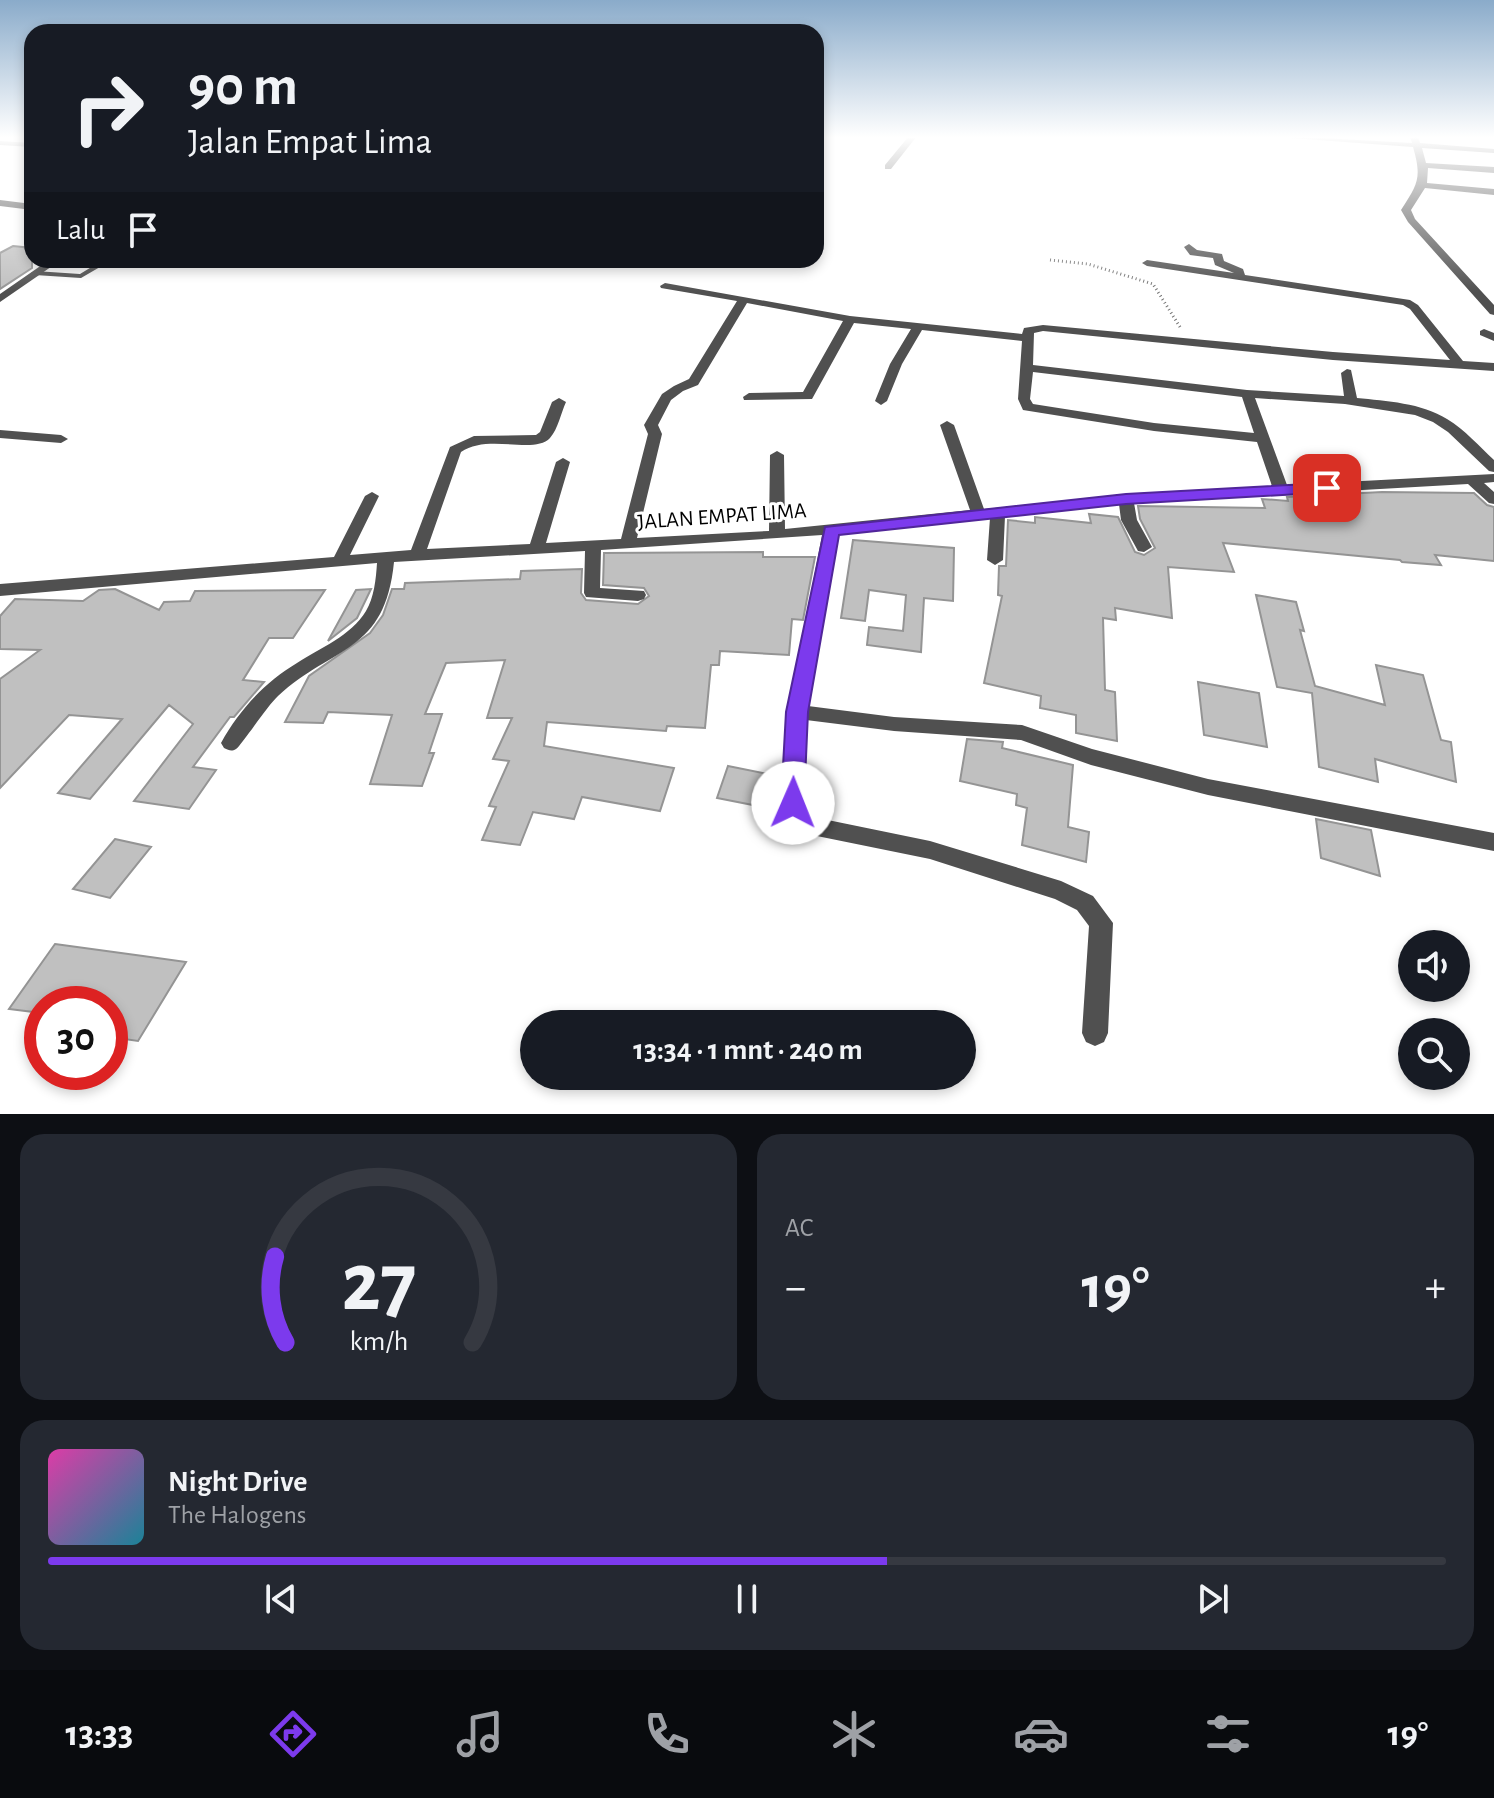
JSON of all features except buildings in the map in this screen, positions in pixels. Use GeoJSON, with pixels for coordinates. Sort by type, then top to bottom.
{"type":"FeatureCollection","features":[{"type":"Feature","properties":{"kind":"street"},"geometry":{"type":"LineString","coordinates":[[1420,188],[1406,210],[1411,220],[1494,312]]}},
{"type":"Feature","properties":{"kind":"street"},"geometry":{"type":"LineString","coordinates":[[1453,188],[1494,192]]}},
{"type":"Feature","properties":{"kind":"street"},"geometry":{"type":"LineString","coordinates":[[0,203],[24,206]]}},
{"type":"Feature","properties":{"kind":"street"},"geometry":{"type":"LineString","coordinates":[[1189,247],[1194,253],[1218,256],[1219,263],[1236,269],[1240,277]]}},
{"type":"Feature","properties":{"kind":"street"},"geometry":{"type":"LineString","coordinates":[[1147,263],[1406,302],[1414,307],[1460,365]]}},
{"type":"Feature","properties":{"kind":"street"},"geometry":{"type":"LineString","coordinates":[[0,299],[43,268]]}},
{"type":"Feature","properties":{"kind":"street"},"geometry":{"type":"LineString","coordinates":[[665,286],[850,319],[1025,338]]}},
{"type":"Feature","properties":{"kind":"street"},"geometry":{"type":"LineString","coordinates":[[628,544],[655,434],[651,425],[653,420],[674,388],[694,382],[744,299]]}},
{"type":"Feature","properties":{"kind":"street"},"geometry":{"type":"LineString","coordinates":[[749,397],[807,396],[850,319]]}},
{"type":"Feature","properties":{"kind":"street"},"geometry":{"type":"LineString","coordinates":[[881,401],[896,364],[917,328]]}},
{"type":"Feature","properties":{"kind":"street"},"geometry":{"type":"LineString","coordinates":[[1261,438],[1154,427],[1028,407],[1024,399],[1027,368],[1025,338],[1028,330],[1043,328],[1494,367]]}},
{"type":"Feature","properties":{"kind":"street"},"geometry":{"type":"LineString","coordinates":[[1027,368],[1421,413],[1440,420],[1494,468]]}},
{"type":"Feature","properties":{"kind":"street"},"geometry":{"type":"LineString","coordinates":[[1347,373],[1351,403]]}},
{"type":"Feature","properties":{"kind":"street"},"geometry":{"type":"LineString","coordinates":[[1247,394],[1281,490]]}},
{"type":"Feature","properties":{"kind":"street"},"geometry":{"type":"LineString","coordinates":[[417,555],[455,450],[479,439],[540,439],[546,434],[559,402]]}},
{"type":"Feature","properties":{"kind":"street"},"geometry":{"type":"LineString","coordinates":[[947,425],[979,515]]}},
{"type":"Feature","properties":{"kind":"street"},"geometry":{"type":"LineString","coordinates":[[0,434],[61,439]]}},
{"type":"Feature","properties":{"kind":"street"},"geometry":{"type":"LineString","coordinates":[[777,455],[777,535]]}},
{"type":"Feature","properties":{"kind":"street"},"geometry":{"type":"LineString","coordinates":[[536,549],[563,462]]}},
{"type":"Feature","properties":{"kind":"street","name":"JALAN EMPAT LIMA"},"geometry":{"type":"LineString","coordinates":[[0,590],[417,555],[831,531],[1126,499],[1494,478]]}},
{"type":"Feature","properties":{"kind":"street"},"geometry":{"type":"LineString","coordinates":[[1473,481],[1494,500]]}},
{"type":"Feature","properties":{"kind":"street"},"geometry":{"type":"LineString","coordinates":[[339,562],[372,496]]}},
{"type":"Feature","properties":{"kind":"street"},"geometry":{"type":"LineString","coordinates":[[1126,499],[1129,520],[1144,547]]}},
{"type":"Feature","properties":{"kind":"street"},"geometry":{"type":"LineString","coordinates":[[995,560],[998,513]]}},
{"type":"Feature","properties":{"kind":"street"},"geometry":{"type":"LineString","coordinates":[[831,531],[797,712],[793,803],[812,826],[930,850],[1061,891],[1085,903],[1101,923],[1095,1033]]}},
{"type":"Feature","properties":{"kind":"street"},"geometry":{"type":"LineString","coordinates":[[593,546],[592,593],[638,595]]}},
{"type":"Feature","properties":{"kind":"street"},"geometry":{"type":"LineString","coordinates":[[231,743],[263,697],[370,619],[379,601],[386,558]]}},
{"type":"Feature","properties":{"kind":"street"},"geometry":{"type":"LineString","coordinates":[[797,712],[894,724],[1022,733],[1091,757],[1208,787],[1494,842]]}},
{"type":"Feature","properties":{"kind":"lane"},"geometry":{"type":"LineString","coordinates":[[35,273],[81,276],[94,268]]}},
{"type":"Feature","properties":{"kind":"path"},"geometry":{"type":"LineString","coordinates":[[1050,260],[1088,264],[1153,284],[1190,343]]}},
{"type":"Feature","properties":{"kind":"route"},"geometry":{"type":"LineString","coordinates":[[793,803],[797,712],[831,531],[1126,499],[1327,488]]}}]}
